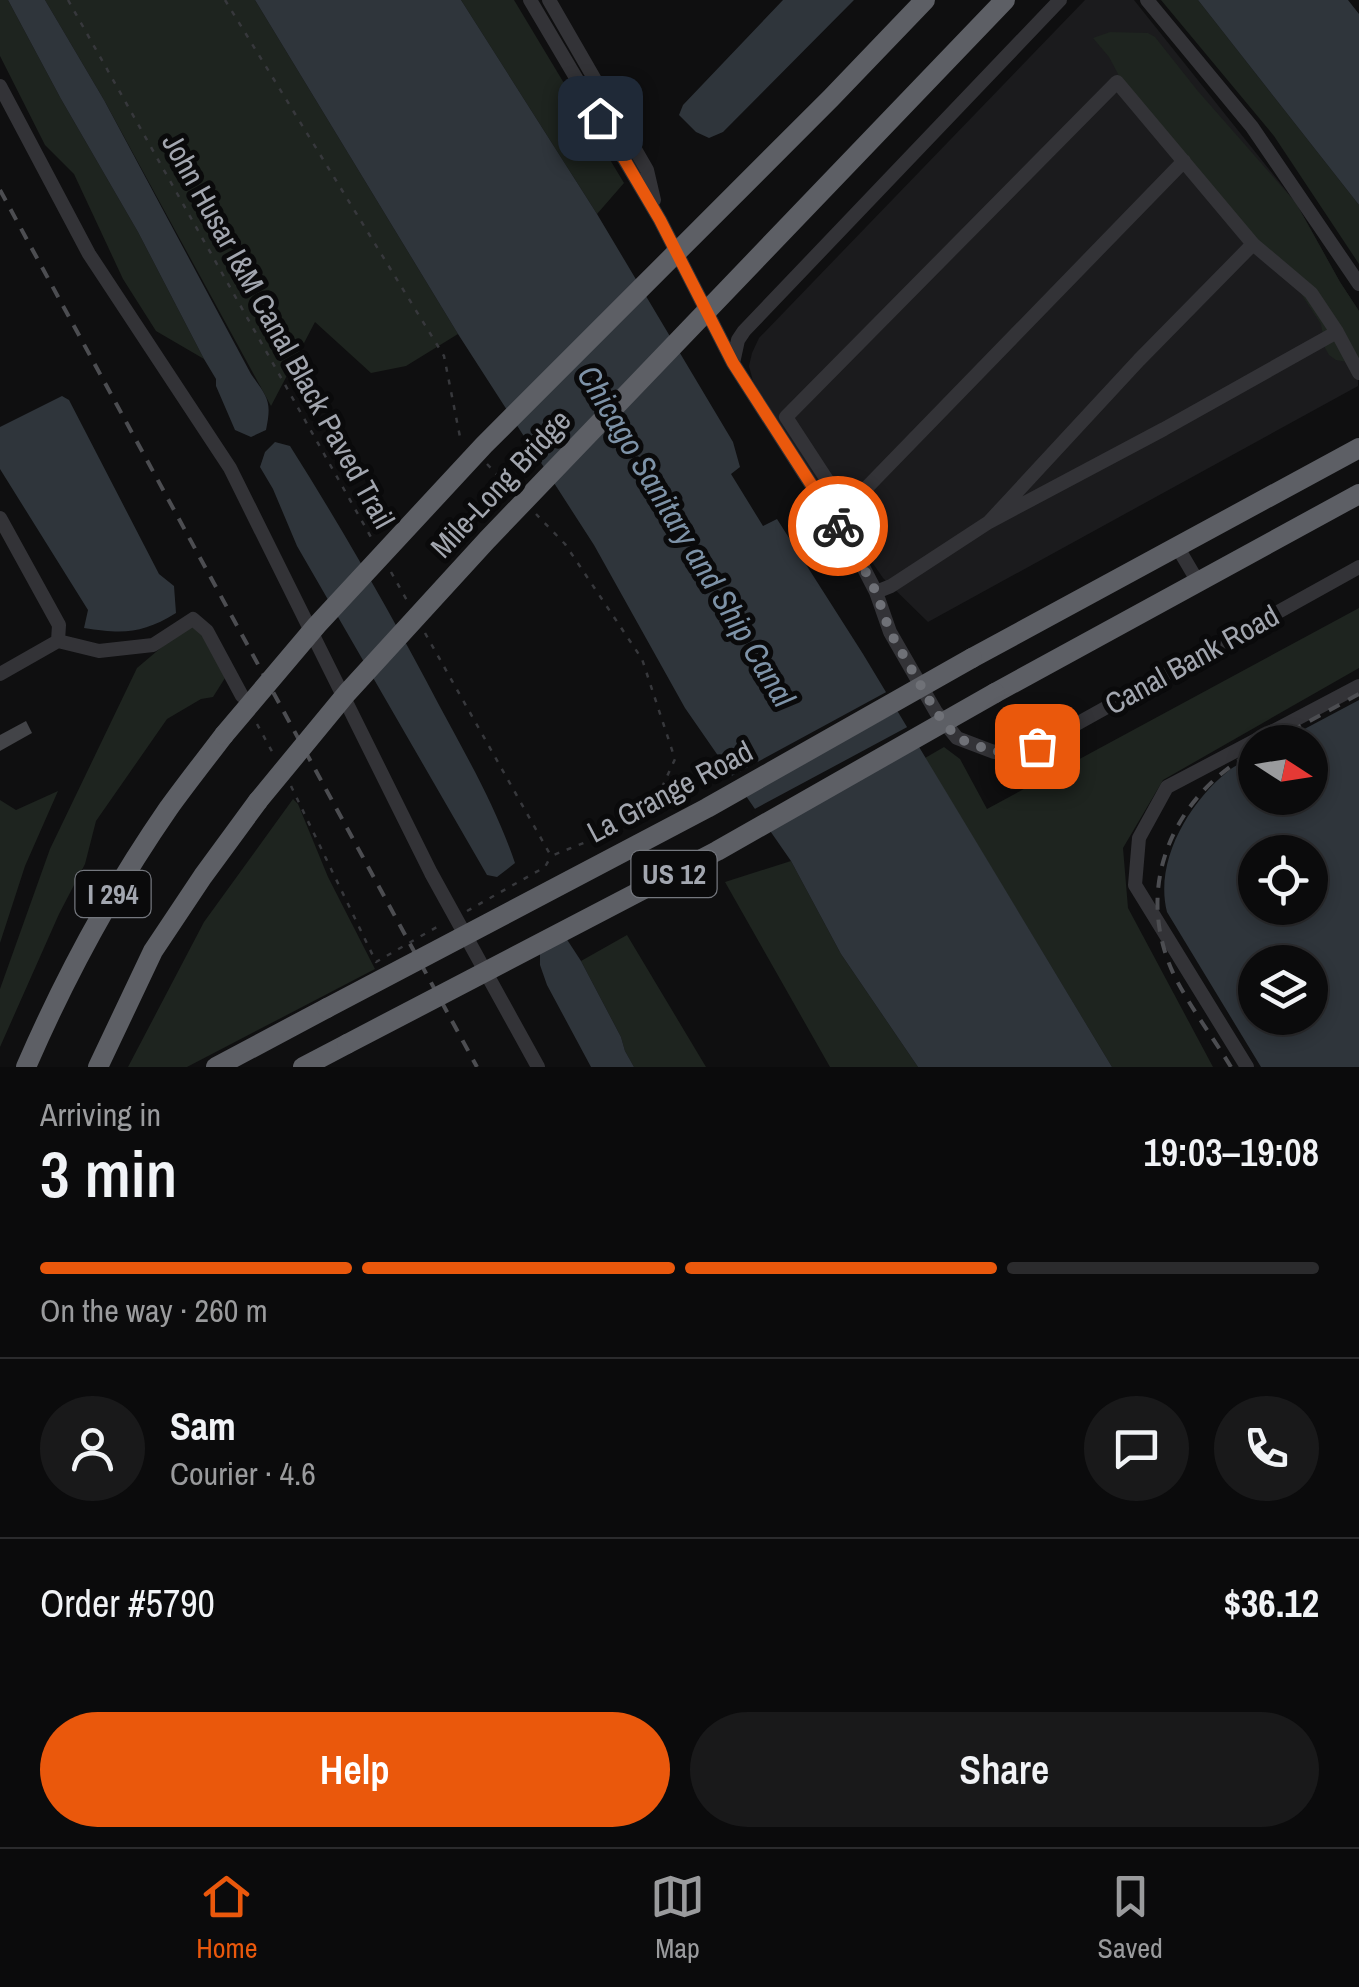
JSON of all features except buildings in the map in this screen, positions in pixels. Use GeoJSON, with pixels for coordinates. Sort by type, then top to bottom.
{"type":"FeatureCollection","features":[{"type":"Feature","properties":{"kind":"highway","name":"Mile-Long Bridge"},"geometry":{"type":"LineString","coordinates":[[26,1067],[48,1014],[110,900],[168,810],[224,735],[317,625],[484,446],[925,0]]}},
{"type":"Feature","properties":{"kind":"highway","name":"Mile-Long Bridge"},"geometry":{"type":"LineString","coordinates":[[98,1067],[153,951],[258,801],[347,693],[487,540],[1005,0]]}},
{"type":"Feature","properties":{"kind":"highway","name":"La Grange Road"},"geometry":{"type":"LineString","coordinates":[[216,1067],[707,808],[972,658],[1359,448]]}},
{"type":"Feature","properties":{"kind":"highway","name":"US 12"},"geometry":{"type":"LineString","coordinates":[[303,1067],[717,851],[994,693],[1359,494]]}},
{"type":"Feature","properties":{"kind":"street","name":"Canal Bank Road"},"geometry":{"type":"LineString","coordinates":[[530,0],[660,220],[733,363],[859,559],[890,632],[936,712],[957,738],[994,752],[1037,746],[1359,568]]}},
{"type":"Feature","properties":{"kind":"street"},"geometry":{"type":"LineString","coordinates":[[549,0],[647,170],[660,220]]}},
{"type":"Feature","properties":{"kind":"street"},"geometry":{"type":"LineString","coordinates":[[733,363],[744,330],[1060,0]]}},
{"type":"Feature","properties":{"kind":"street"},"geometry":{"type":"LineString","coordinates":[[1147,0],[1252,127],[1359,284]]}},
{"type":"Feature","properties":{"kind":"street"},"geometry":{"type":"LineString","coordinates":[[1184,162],[846,509],[786,417],[1117,82],[1253,244],[1311,292],[1359,373]]}},
{"type":"Feature","properties":{"kind":"street"},"geometry":{"type":"LineString","coordinates":[[0,86],[89,254],[230,468],[431,873],[538,1067]]}},
{"type":"Feature","properties":{"kind":"street"},"geometry":{"type":"LineString","coordinates":[[989,522],[1253,244]]}},
{"type":"Feature","properties":{"kind":"street"},"geometry":{"type":"LineString","coordinates":[[876,592],[989,522],[1338,332]]}},
{"type":"Feature","properties":{"kind":"street"},"geometry":{"type":"LineString","coordinates":[[0,518],[60,625],[58,641]]}},
{"type":"Feature","properties":{"kind":"street"},"geometry":{"type":"LineString","coordinates":[[1178,548],[1198,582]]}},
{"type":"Feature","properties":{"kind":"street"},"geometry":{"type":"LineString","coordinates":[[0,674],[58,641],[99,651],[153,645],[194,618],[207,631],[242,696]]}},
{"type":"Feature","properties":{"kind":"street"},"geometry":{"type":"LineString","coordinates":[[1247,1067],[1135,884],[1139,838],[1167,787],[1359,686]]}},
{"type":"Feature","properties":{"kind":"path","name":"John Husar I&M Canal Black Paved Trail"},"geometry":{"type":"LineString","coordinates":[[68,0],[370,536]]}},
{"type":"Feature","properties":{"kind":"path"},"geometry":{"type":"LineString","coordinates":[[225,0],[444,356],[460,437],[474,450]]}},
{"type":"Feature","properties":{"kind":"path"},"geometry":{"type":"LineString","coordinates":[[486,464],[513,490]]}},
{"type":"Feature","properties":{"kind":"path"},"geometry":{"type":"LineString","coordinates":[[292,787],[376,962],[545,866],[551,856],[620,828],[658,796],[675,759],[642,659],[565,544],[526,504]]}},
{"type":"Feature","properties":{"kind":"path","name":"John Husar I&M Canal Black Paved Trail"},"geometry":{"type":"LineString","coordinates":[[390,570],[408,604]]}},
{"type":"Feature","properties":{"kind":"path"},"geometry":{"type":"LineString","coordinates":[[418,620],[551,856]]}},
{"type":"Feature","properties":{"kind":"path"},"geometry":{"type":"LineString","coordinates":[[242,696],[275,757]]}},
{"type":"Feature","properties":{"kind":"shaded area"},"geometry":{"type":"Polygon","coordinates":[[[0,0],[8,0],[204,359],[156,331],[123,279],[74,174],[45,145],[0,56],[0,0]]]}},
{"type":"Feature","properties":{"kind":"shaded area"},"geometry":{"type":"Polygon","coordinates":[[[45,0],[255,0],[458,334],[406,366],[371,373],[315,322],[271,406],[45,0]]]}},
{"type":"Feature","properties":{"kind":"shaded area"},"geometry":{"type":"Polygon","coordinates":[[[461,0],[514,0],[624,183],[597,214],[461,0]]]}},
{"type":"Feature","properties":{"kind":"shaded area"},"geometry":{"type":"Polygon","coordinates":[[[1085,0],[1134,0],[1296,203],[1359,311],[1358,386],[928,622],[883,578],[820,487],[753,381],[749,366],[752,353],[759,338],[1085,0]]]}},
{"type":"Feature","properties":{"kind":"shaded area"},"geometry":{"type":"Polygon","coordinates":[[[1161,0],[1198,0],[1359,205],[1359,264],[1274,136],[1161,0]]]}},
{"type":"Feature","properties":{"kind":"shaded area"},"geometry":{"type":"Polygon","coordinates":[[[1110,32],[1148,33],[1155,37],[1296,203],[1359,311],[1359,364],[1329,355],[1321,324],[1298,289],[1126,89],[1109,57],[1093,38],[1110,32]]]}},
{"type":"Feature","properties":{"kind":"shaded area"},"geometry":{"type":"Polygon","coordinates":[[[1359,608],[1359,668],[1259,725],[1238,725],[1238,737],[1163,780],[1123,848],[1128,908],[1213,1067],[1112,1067],[925,758],[944,747],[960,759],[987,809],[1359,608]]]}},
{"type":"Feature","properties":{"kind":"shaded area"},"geometry":{"type":"Polygon","coordinates":[[[189,624],[205,635],[225,678],[213,697],[201,699],[167,719],[96,821],[85,864],[0,1047],[0,989],[50,849],[137,668],[189,624]]]}},
{"type":"Feature","properties":{"kind":"shaded area"},"geometry":{"type":"Polygon","coordinates":[[[58,791],[25,866],[0,943],[0,800],[16,810],[58,791]]]}},
{"type":"Feature","properties":{"kind":"shaded area"},"geometry":{"type":"Polygon","coordinates":[[[293,799],[375,969],[187,1067],[128,1067],[204,922],[293,799]]]}},
{"type":"Feature","properties":{"kind":"shaded area"},"geometry":{"type":"Polygon","coordinates":[[[791,861],[841,954],[918,1067],[830,1067],[725,882],[791,861]]]}},
{"type":"Feature","properties":{"kind":"shaded area"},"geometry":{"type":"Polygon","coordinates":[[[627,935],[706,1067],[634,1067],[581,961],[627,935]]]}},
{"type":"Feature","properties":{"kind":"water"},"geometry":{"type":"Polygon","coordinates":[[[8,0],[45,0],[265,395],[269,412],[266,430],[251,437],[235,430],[216,379],[8,0]]]}},
{"type":"Feature","properties":{"kind":"water","name":"Chicago Sanitary and Ship Canal"},"geometry":{"type":"Polygon","coordinates":[[[255,0],[461,0],[597,214],[733,442],[740,467],[731,474],[763,526],[777,519],[1112,1067],[918,1067],[841,954],[791,861],[685,708],[594,545],[458,334],[255,0]]]}},
{"type":"Feature","properties":{"kind":"water"},"geometry":{"type":"Polygon","coordinates":[[[783,0],[854,0],[723,132],[709,138],[696,132],[679,115],[683,105],[783,0]]]}},
{"type":"Feature","properties":{"kind":"water"},"geometry":{"type":"Polygon","coordinates":[[[1198,0],[1348,0],[1359,14],[1359,205],[1198,0]]]}},
{"type":"Feature","properties":{"kind":"water"},"geometry":{"type":"Polygon","coordinates":[[[62,396],[69,400],[159,574],[174,586],[176,613],[153,625],[121,631],[84,628],[88,610],[0,469],[0,427],[62,396]]]}},
{"type":"Feature","properties":{"kind":"water"},"geometry":{"type":"Polygon","coordinates":[[[275,442],[290,446],[329,510],[480,782],[515,863],[497,877],[487,875],[297,546],[260,467],[265,452],[275,442]]]}},
{"type":"Feature","properties":{"kind":"water"},"geometry":{"type":"Polygon","coordinates":[[[1359,700],[1359,1067],[1261,1067],[1242,1035],[1328,1035],[1328,945],[1238,945],[1238,1029],[1167,912],[1166,873],[1178,834],[1200,800],[1237,765],[1238,815],[1328,815],[1328,725],[1312,725],[1359,700]]]}},
{"type":"Feature","properties":{"kind":"water"},"geometry":{"type":"Polygon","coordinates":[[[540,936],[566,938],[634,1067],[591,1067],[547,985],[540,965],[540,936]]]}},
{"type":"Feature","properties":{"kind":"pier"},"geometry":{"type":"Polygon","coordinates":[[[890,690],[902,709],[741,797],[728,778],[890,690]]]}},
{"type":"Feature","properties":{"kind":"pier"},"geometry":{"type":"Polygon","coordinates":[[[911,725],[923,745],[765,831],[751,811],[911,725]]]}},
{"type":"Feature","properties":{"kind":"railway"},"geometry":{"type":"LineString","coordinates":[[0,190],[477,1067]]}},
{"type":"Feature","properties":{"kind":"railway"},"geometry":{"type":"LineString","coordinates":[[1302,725],[1359,694]]}},
{"type":"Feature","properties":{"kind":"railway"},"geometry":{"type":"LineString","coordinates":[[1231,1067],[1177,981],[1164,947],[1158,914],[1159,881],[1167,850],[1181,821],[1200,794],[1238,762]]}},
{"type":"Feature","properties":{"kind":"way so far"},"geometry":{"type":"LineString","coordinates":[[838,526],[876,592],[890,632],[936,712],[957,738],[994,752],[1037,746]]}},
{"type":"Feature","properties":{"kind":"route"},"geometry":{"type":"LineString","coordinates":[[600,118],[660,220],[733,363],[838,526]]}}]}
